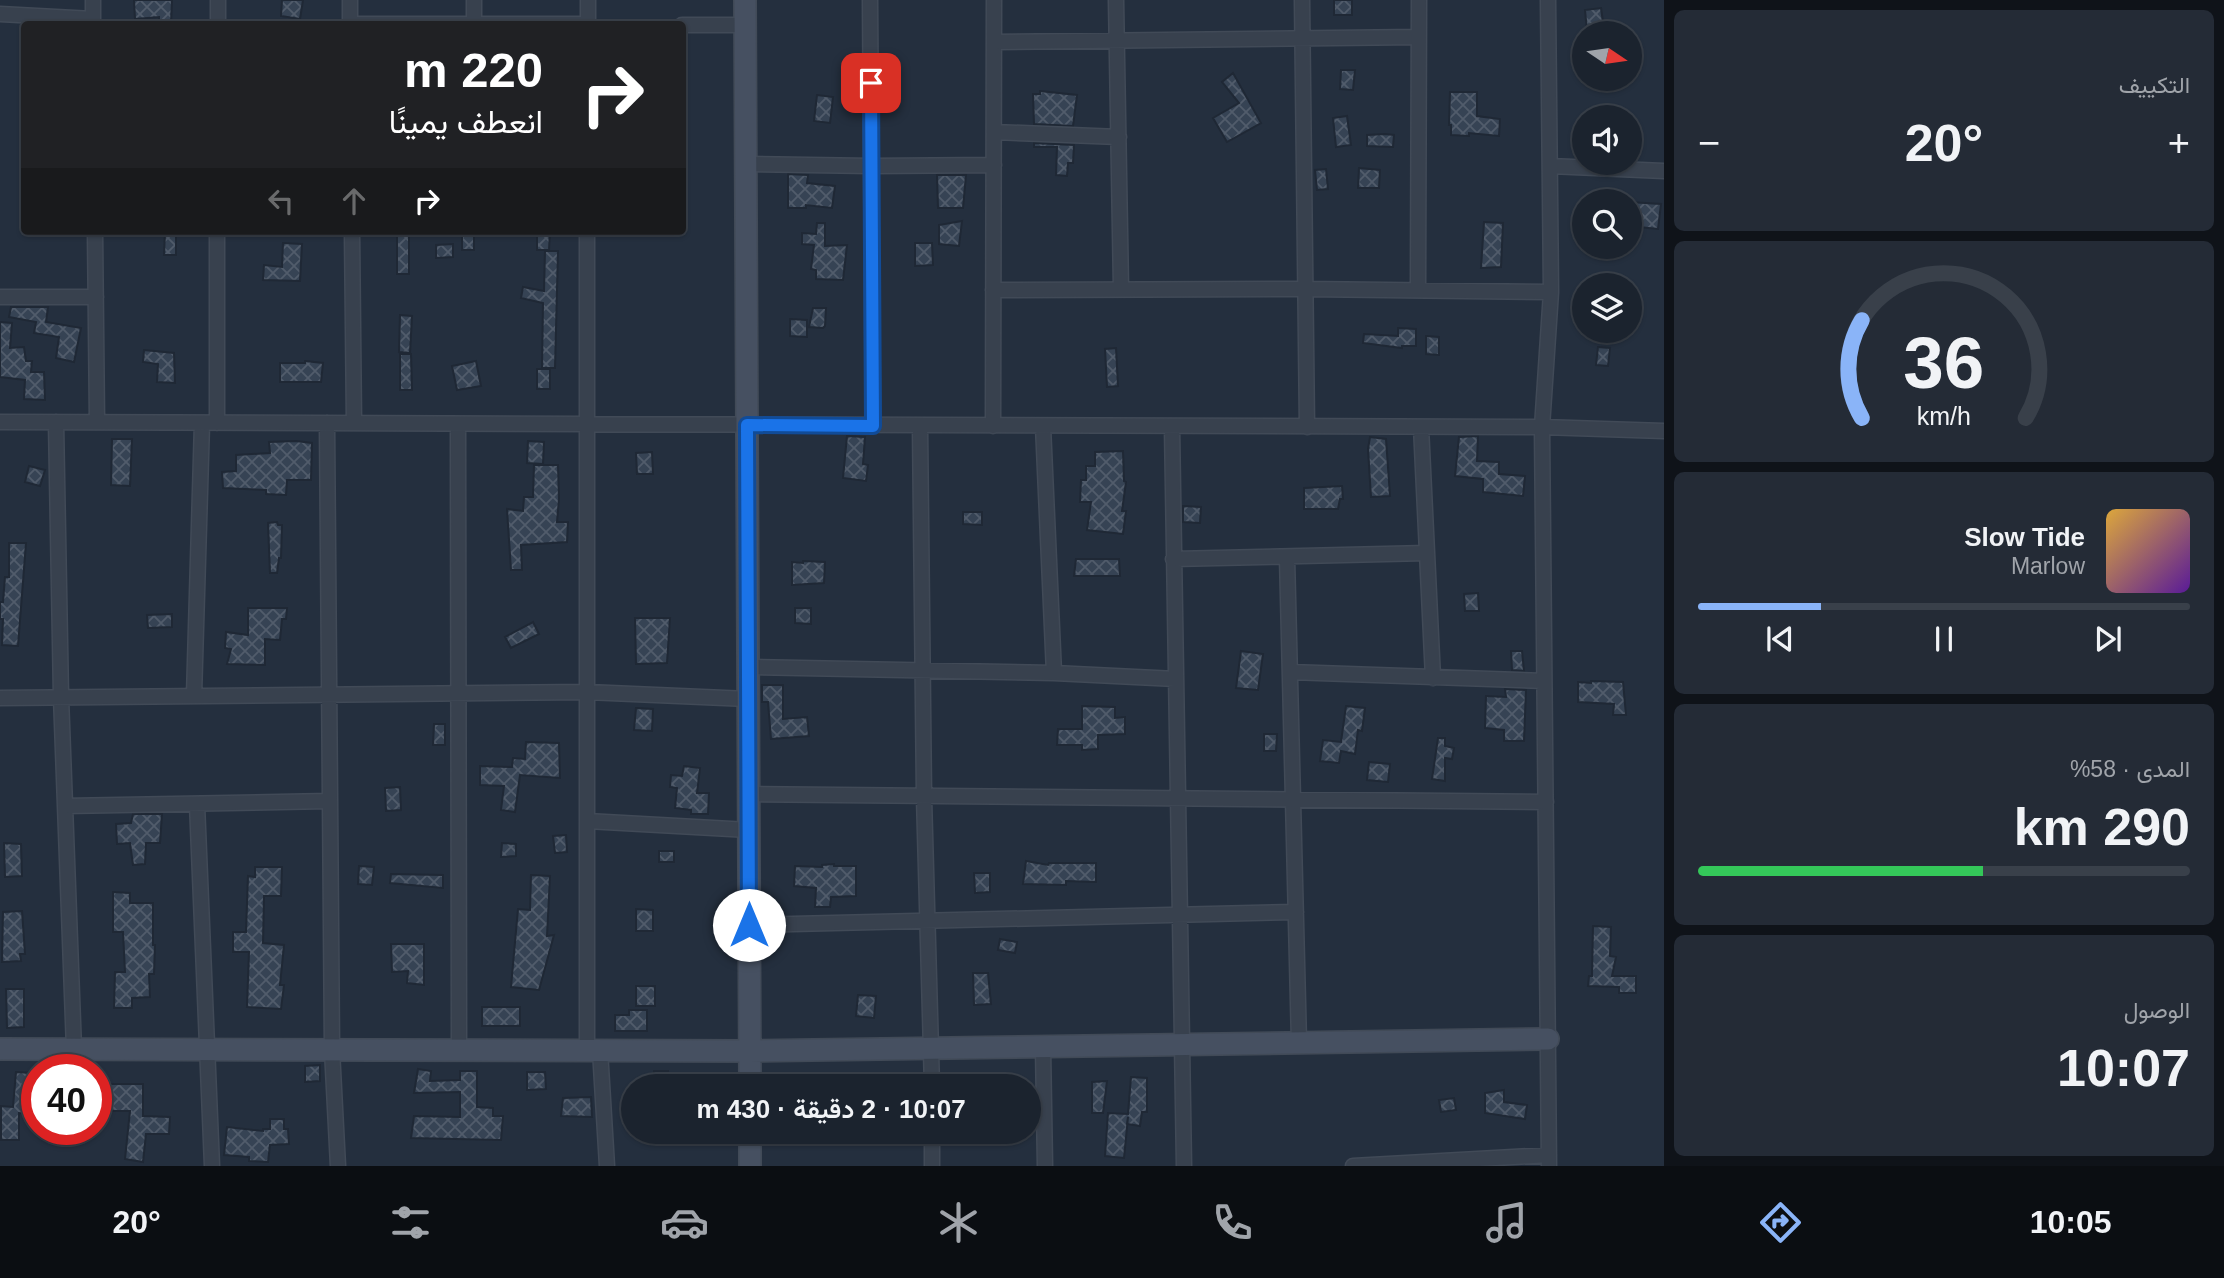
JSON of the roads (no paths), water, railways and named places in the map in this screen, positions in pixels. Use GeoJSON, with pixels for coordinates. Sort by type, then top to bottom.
{"type":"FeatureCollection","features":[{"type":"Feature","properties":{"kind":"street"},"geometry":{"type":"LineString","coordinates":[[93,0],[93,21]]}},
{"type":"Feature","properties":{"kind":"street"},"geometry":{"type":"LineString","coordinates":[[218,0],[218,21]]}},
{"type":"Feature","properties":{"kind":"street"},"geometry":{"type":"LineString","coordinates":[[350,0],[350,21]]}},
{"type":"Feature","properties":{"kind":"street"},"geometry":{"type":"LineString","coordinates":[[474,0],[474,21]]}},
{"type":"Feature","properties":{"kind":"street"},"geometry":{"type":"LineString","coordinates":[[587,21],[589,0]]}},
{"type":"Feature","properties":{"kind":"street"},"geometry":{"type":"LineString","coordinates":[[745,0],[750,1074]]}},
{"type":"Feature","properties":{"kind":"street"},"geometry":{"type":"LineString","coordinates":[[870,0],[873,426]]}},
{"type":"Feature","properties":{"kind":"street"},"geometry":{"type":"LineString","coordinates":[[993,426],[994,0]]}},
{"type":"Feature","properties":{"kind":"street"},"geometry":{"type":"LineString","coordinates":[[1116,0],[1121,289]]}},
{"type":"Feature","properties":{"kind":"street"},"geometry":{"type":"LineString","coordinates":[[1302,0],[1307,427]]}},
{"type":"Feature","properties":{"kind":"street"},"geometry":{"type":"LineString","coordinates":[[1418,290],[1419,0]]}},
{"type":"Feature","properties":{"kind":"street"},"geometry":{"type":"LineString","coordinates":[[1353,1166],[1549,1160],[1542,427],[1551,292],[1548,0]]}},
{"type":"Feature","properties":{"kind":"street"},"geometry":{"type":"LineString","coordinates":[[0,14],[81,21]]}},
{"type":"Feature","properties":{"kind":"street"},"geometry":{"type":"LineString","coordinates":[[686,25],[745,25]]}},
{"type":"Feature","properties":{"kind":"street"},"geometry":{"type":"LineString","coordinates":[[994,41],[1418,37]]}},
{"type":"Feature","properties":{"kind":"street"},"geometry":{"type":"LineString","coordinates":[[994,132],[1119,136]]}},
{"type":"Feature","properties":{"kind":"street"},"geometry":{"type":"LineString","coordinates":[[746,163],[994,165]]}},
{"type":"Feature","properties":{"kind":"street"},"geometry":{"type":"LineString","coordinates":[[1550,166],[1664,171]]}},
{"type":"Feature","properties":{"kind":"street"},"geometry":{"type":"LineString","coordinates":[[95,235],[97,422]]}},
{"type":"Feature","properties":{"kind":"street"},"geometry":{"type":"LineString","coordinates":[[194,695],[217,235]]}},
{"type":"Feature","properties":{"kind":"street"},"geometry":{"type":"LineString","coordinates":[[352,235],[354,423]]}},
{"type":"Feature","properties":{"kind":"street"},"geometry":{"type":"LineString","coordinates":[[587,235],[586,821],[594,1050],[607,1166]]}},
{"type":"Feature","properties":{"kind":"street"},"geometry":{"type":"LineString","coordinates":[[993,290],[1306,289],[1551,292]]}},
{"type":"Feature","properties":{"kind":"street"},"geometry":{"type":"LineString","coordinates":[[0,297],[96,297]]}},
{"type":"Feature","properties":{"kind":"street"},"geometry":{"type":"LineString","coordinates":[[0,422],[1542,427],[1664,430]]}},
{"type":"Feature","properties":{"kind":"street"},"geometry":{"type":"LineString","coordinates":[[56,422],[61,697],[75,1049]]}},
{"type":"Feature","properties":{"kind":"street"},"geometry":{"type":"LineString","coordinates":[[327,423],[332,1050],[338,1166],[348,1166]]}},
{"type":"Feature","properties":{"kind":"street"},"geometry":{"type":"LineString","coordinates":[[458,424],[459,1050]]}},
{"type":"Feature","properties":{"kind":"street"},"geometry":{"type":"LineString","coordinates":[[920,426],[924,797],[932,1074]]}},
{"type":"Feature","properties":{"kind":"street"},"geometry":{"type":"LineString","coordinates":[[1043,426],[1054,673]]}},
{"type":"Feature","properties":{"kind":"street"},"geometry":{"type":"LineString","coordinates":[[1172,427],[1184,1166]]}},
{"type":"Feature","properties":{"kind":"street"},"geometry":{"type":"LineString","coordinates":[[1421,427],[1433,677]]}},
{"type":"Feature","properties":{"kind":"street"},"geometry":{"type":"LineString","coordinates":[[1173,559],[1427,553]]}},
{"type":"Feature","properties":{"kind":"street"},"geometry":{"type":"LineString","coordinates":[[1287,556],[1299,1043]]}},
{"type":"Feature","properties":{"kind":"street"},"geometry":{"type":"LineString","coordinates":[[748,667],[1054,673],[1176,679]]}},
{"type":"Feature","properties":{"kind":"street"},"geometry":{"type":"LineString","coordinates":[[1290,672],[1544,681]]}},
{"type":"Feature","properties":{"kind":"street"},"geometry":{"type":"LineString","coordinates":[[0,698],[587,692],[748,699]]}},
{"type":"Feature","properties":{"kind":"street"},"geometry":{"type":"LineString","coordinates":[[748,794],[1545,802]]}},
{"type":"Feature","properties":{"kind":"street"},"geometry":{"type":"LineString","coordinates":[[65,806],[329,801]]}},
{"type":"Feature","properties":{"kind":"street"},"geometry":{"type":"LineString","coordinates":[[197,804],[212,1166]]}},
{"type":"Feature","properties":{"kind":"street"},"geometry":{"type":"LineString","coordinates":[[586,821],[749,830]]}},
{"type":"Feature","properties":{"kind":"street"},"geometry":{"type":"LineString","coordinates":[[749,925],[1296,912]]}},
{"type":"Feature","properties":{"kind":"street"},"geometry":{"type":"LineString","coordinates":[[0,1049],[750,1051],[1548,1040]]}},
{"type":"Feature","properties":{"kind":"street"},"geometry":{"type":"LineString","coordinates":[[1043,1047],[1045,1166]]}},
{"type":"Feature","properties":{"kind":"street"},"geometry":{"type":"LineString","coordinates":[[750,1144],[750,1166]]}},
{"type":"Feature","properties":{"kind":"street"},"geometry":{"type":"LineString","coordinates":[[932,1144],[932,1166]]}}]}
